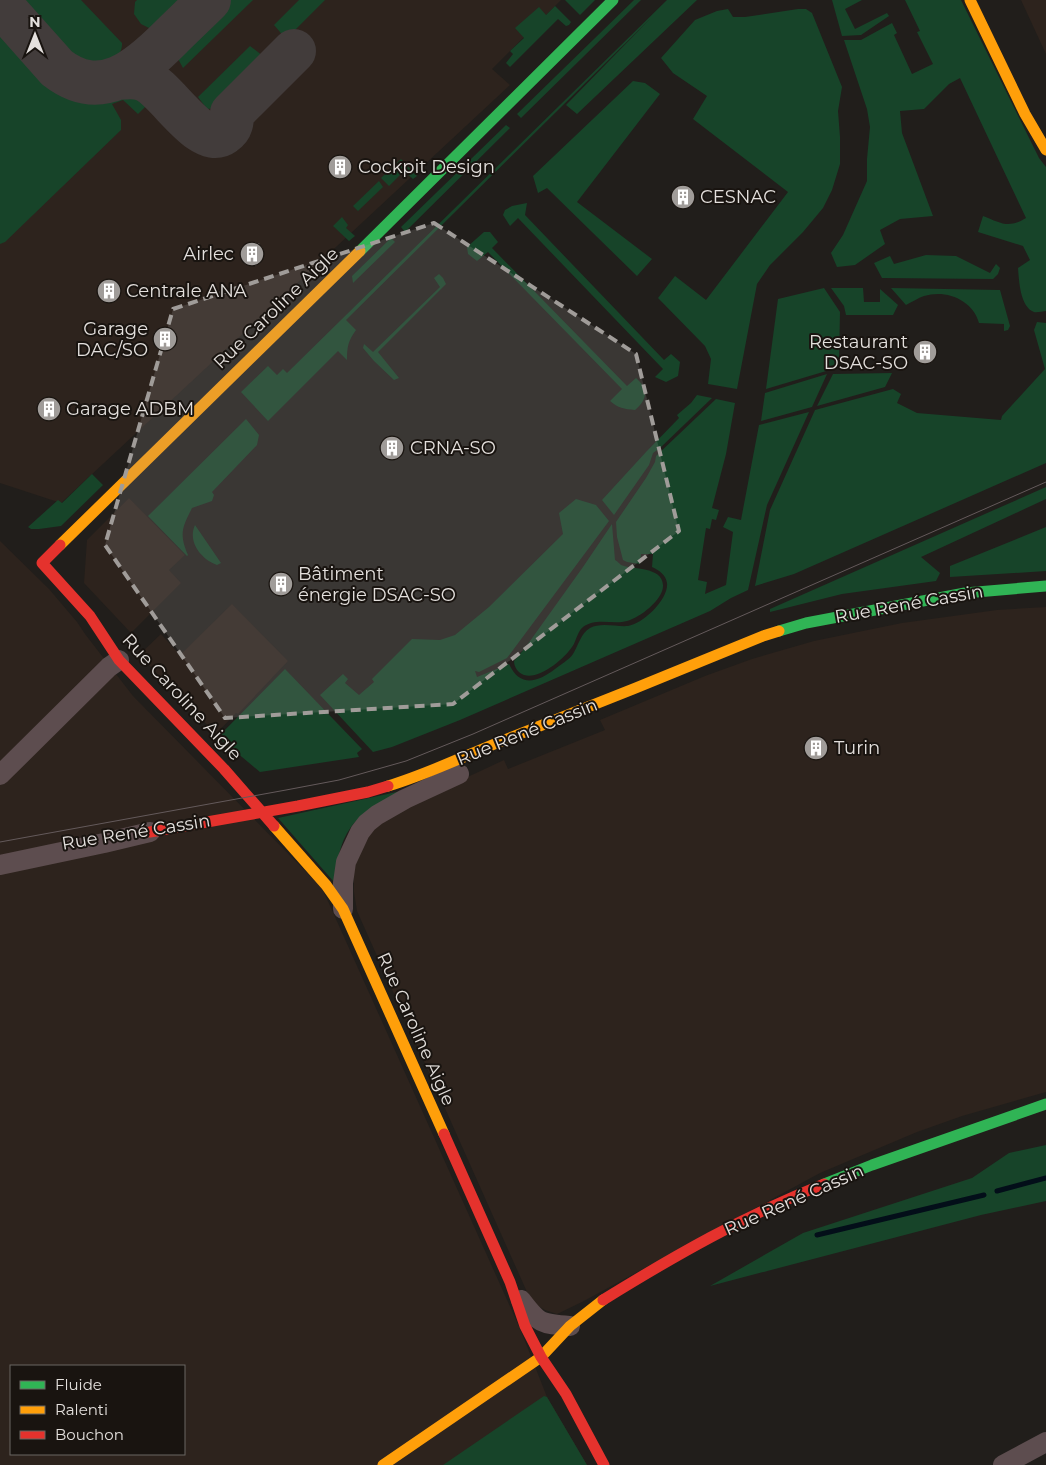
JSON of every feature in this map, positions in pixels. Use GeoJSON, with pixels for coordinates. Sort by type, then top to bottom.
{"type":"FeatureCollection","features":[{"type":"Feature","properties":{"kind":"street","name":"Rue Caroline Aigle"},"geometry":{"type":"LineString","coordinates":[[604,1465],[566,1394],[524,1326],[512,1288],[343,909],[326,885],[224,769],[119,660],[90,616],[42,563],[613,0]]}},
{"type":"Feature","properties":{"kind":"street"},"geometry":{"type":"LineString","coordinates":[[970,0],[1025,114],[1046,150]]}},
{"type":"Feature","properties":{"kind":"street","name":"Rue René Cassin"},"geometry":{"type":"LineString","coordinates":[[0,854],[102,836],[150,832],[368,792],[428,773],[499,742],[774,632],[836,616],[965,593],[1046,586]]}},
{"type":"Feature","properties":{"kind":"street"},"geometry":{"type":"LineString","coordinates":[[894,606],[958,606]]}},
{"type":"Feature","properties":{"kind":"street"},"geometry":{"type":"LineString","coordinates":[[0,775],[109,667],[119,660]]}},
{"type":"Feature","properties":{"kind":"street"},"geometry":{"type":"LineString","coordinates":[[343,909],[346,862],[360,832],[376,815],[437,784],[512,751],[585,709]]}},
{"type":"Feature","properties":{"kind":"street"},"geometry":{"type":"LineString","coordinates":[[0,865],[150,832]]}},
{"type":"Feature","properties":{"kind":"street","name":"Rue René Cassin"},"geometry":{"type":"LineString","coordinates":[[383,1465],[542,1357],[570,1326],[601,1301],[655,1268],[722,1231],[775,1204],[872,1165],[1046,1104]]}},
{"type":"Feature","properties":{"kind":"street"},"geometry":{"type":"LineString","coordinates":[[512,1288],[533,1316],[540,1322],[549,1325],[570,1326]]}},
{"type":"Feature","properties":{"kind":"street"},"geometry":{"type":"LineString","coordinates":[[1003,1465],[1046,1442]]}},
{"type":"Feature","properties":{"kind":"highlighted area"},"geometry":{"type":"Polygon","coordinates":[[[434,223],[636,354],[679,531],[453,704],[225,718],[105,545],[173,309],[434,223]]]}},
{"type":"Feature","properties":{"kind":"shaded area"},"geometry":{"type":"Polygon","coordinates":[[[0,0],[561,0],[492,69],[510,85],[61,503],[0,483],[0,0]]]}},
{"type":"Feature","properties":{"kind":"shaded area"},"geometry":{"type":"Polygon","coordinates":[[[1021,0],[1046,0],[1046,54],[1021,0]]]}},
{"type":"Feature","properties":{"kind":"shaded area"},"geometry":{"type":"Polygon","coordinates":[[[129,498],[185,555],[169,570],[181,583],[131,633],[84,583],[87,540],[129,498]]]}},
{"type":"Feature","properties":{"kind":"shaded area"},"geometry":{"type":"Polygon","coordinates":[[[0,541],[49,589],[77,622],[133,696],[322,888],[521,1331],[547,1397],[587,1465],[0,1465],[0,541]]]}},
{"type":"Feature","properties":{"kind":"shaded area"},"geometry":{"type":"Polygon","coordinates":[[[232,604],[288,661],[238,714],[236,713],[216,734],[139,655],[161,634],[180,655],[232,604]]]}},
{"type":"Feature","properties":{"kind":"shaded area"},"geometry":{"type":"Polygon","coordinates":[[[1046,607],[1046,1092],[962,1116],[917,1132],[820,1173],[557,1314],[535,1304],[527,1292],[357,911],[354,892],[354,872],[358,854],[380,818],[504,760],[508,769],[605,730],[600,720],[705,676],[752,659],[814,641],[902,623],[997,610],[1046,607]]]}},
{"type":"Feature","properties":{"kind":"green space"},"geometry":{"type":"Polygon","coordinates":[[[25,0],[81,0],[122,43],[120,53],[112,60],[102,64],[90,65],[79,62],[25,0]]]}},
{"type":"Feature","properties":{"kind":"green space"},"geometry":{"type":"Polygon","coordinates":[[[137,0],[192,0],[163,28],[153,30],[141,24],[134,14],[135,2],[137,0]]]}},
{"type":"Feature","properties":{"kind":"green space"},"geometry":{"type":"Polygon","coordinates":[[[228,0],[253,0],[183,68],[177,57],[177,51],[228,0]]]}},
{"type":"Feature","properties":{"kind":"green space"},"geometry":{"type":"Polygon","coordinates":[[[299,0],[325,0],[286,39],[274,25],[299,0]]]}},
{"type":"Feature","properties":{"kind":"green space"},"geometry":{"type":"Polygon","coordinates":[[[565,0],[595,0],[580,15],[565,0]]]}},
{"type":"Feature","properties":{"kind":"green space"},"geometry":{"type":"Polygon","coordinates":[[[634,0],[641,0],[521,118],[517,114],[634,0]]]}},
{"type":"Feature","properties":{"kind":"green space"},"geometry":{"type":"Polygon","coordinates":[[[667,0],[697,0],[577,114],[566,105],[651,18],[346,320],[356,330],[348,344],[347,360],[338,351],[268,421],[241,392],[268,366],[277,375],[283,369],[287,373],[667,0]]]}},
{"type":"Feature","properties":{"kind":"green space"},"geometry":{"type":"Polygon","coordinates":[[[832,0],[862,0],[845,9],[855,29],[887,13],[889,16],[861,35],[842,36],[832,0]]]}},
{"type":"Feature","properties":{"kind":"green space"},"geometry":{"type":"Polygon","coordinates":[[[905,0],[961,0],[1039,158],[1046,167],[1046,311],[1034,312],[1029,309],[1023,299],[1018,268],[1030,260],[1023,246],[978,232],[983,216],[1004,224],[1014,223],[1026,218],[960,78],[949,84],[924,109],[900,111],[902,133],[933,216],[900,219],[880,230],[885,244],[855,265],[837,267],[831,253],[843,235],[867,181],[870,127],[867,109],[844,40],[861,40],[892,23],[897,33],[894,35],[912,74],[933,64],[917,32],[920,31],[905,0]]]}},
{"type":"Feature","properties":{"kind":"green space"},"geometry":{"type":"Polygon","coordinates":[[[555,6],[571,22],[569,25],[566,26],[558,19],[510,67],[506,63],[513,54],[510,51],[524,38],[515,28],[539,7],[546,15],[555,6]]]}},
{"type":"Feature","properties":{"kind":"green space"},"geometry":{"type":"Polygon","coordinates":[[[728,9],[733,17],[798,9],[806,9],[812,13],[842,87],[838,111],[840,164],[832,190],[823,208],[803,232],[770,265],[757,284],[737,389],[708,384],[711,359],[705,346],[658,298],[675,276],[706,300],[788,192],[693,119],[707,96],[673,73],[661,58],[695,20],[717,11],[728,9]]]}},
{"type":"Feature","properties":{"kind":"green space"},"geometry":{"type":"Polygon","coordinates":[[[0,25],[38,72],[62,91],[75,97],[89,100],[106,99],[135,93],[150,102],[138,114],[123,100],[112,104],[121,120],[121,130],[5,242],[0,244],[0,25]]]}},
{"type":"Feature","properties":{"kind":"green space"},"geometry":{"type":"Polygon","coordinates":[[[250,46],[263,56],[264,61],[217,108],[207,109],[198,97],[250,46]]]}},
{"type":"Feature","properties":{"kind":"green space"},"geometry":{"type":"Polygon","coordinates":[[[633,81],[645,83],[660,94],[577,202],[652,259],[637,276],[547,188],[538,193],[533,176],[633,81]]]}},
{"type":"Feature","properties":{"kind":"green space"},"geometry":{"type":"Polygon","coordinates":[[[506,125],[510,128],[405,232],[401,227],[506,125]]]}},
{"type":"Feature","properties":{"kind":"green space"},"geometry":{"type":"Polygon","coordinates":[[[401,159],[417,176],[413,179],[404,171],[389,186],[381,178],[401,159]]]}},
{"type":"Feature","properties":{"kind":"green space"},"geometry":{"type":"Polygon","coordinates":[[[379,181],[383,187],[358,211],[353,206],[379,181]]]}},
{"type":"Feature","properties":{"kind":"green space"},"geometry":{"type":"Polygon","coordinates":[[[527,203],[525,215],[664,360],[671,354],[680,362],[678,376],[666,382],[655,377],[663,369],[518,218],[510,226],[503,215],[505,210],[512,206],[527,203]]]}},
{"type":"Feature","properties":{"kind":"green space"},"geometry":{"type":"Polygon","coordinates":[[[342,217],[348,225],[346,228],[355,236],[349,241],[333,226],[342,217]]]}},
{"type":"Feature","properties":{"kind":"green space"},"geometry":{"type":"Polygon","coordinates":[[[484,232],[490,232],[498,242],[492,248],[627,386],[636,378],[640,382],[645,390],[645,394],[642,402],[635,410],[621,408],[610,401],[622,389],[488,252],[477,261],[468,254],[467,247],[484,232]]]}},
{"type":"Feature","properties":{"kind":"green space"},"geometry":{"type":"Polygon","coordinates":[[[391,238],[395,242],[353,283],[352,276],[391,238]]]}},
{"type":"Feature","properties":{"kind":"green space"},"geometry":{"type":"Polygon","coordinates":[[[926,255],[956,256],[990,273],[996,264],[1000,268],[998,274],[993,279],[882,278],[874,263],[890,256],[894,264],[926,255]]]}},
{"type":"Feature","properties":{"kind":"green space"},"geometry":{"type":"Polygon","coordinates":[[[439,274],[446,284],[378,352],[399,378],[394,380],[363,348],[364,344],[373,352],[440,287],[434,278],[439,274]]]}},
{"type":"Feature","properties":{"kind":"green space"},"geometry":{"type":"Polygon","coordinates":[[[824,288],[840,312],[839,361],[833,369],[766,389],[778,299],[824,288]]]}},
{"type":"Feature","properties":{"kind":"green space"},"geometry":{"type":"Polygon","coordinates":[[[831,288],[863,288],[864,302],[880,302],[880,289],[898,305],[893,315],[846,315],[844,306],[831,288]]]}},
{"type":"Feature","properties":{"kind":"green space"},"geometry":{"type":"Polygon","coordinates":[[[891,288],[1000,290],[1010,326],[1008,330],[1004,331],[1004,324],[979,323],[971,308],[949,295],[932,294],[906,305],[891,288]]]}},
{"type":"Feature","properties":{"kind":"green space"},"geometry":{"type":"Polygon","coordinates":[[[1037,322],[1046,323],[1046,463],[794,574],[755,586],[770,510],[815,410],[893,389],[901,394],[897,403],[917,413],[1001,420],[1002,416],[1045,369],[1034,330],[1037,322]]]}},
{"type":"Feature","properties":{"kind":"green space"},"geometry":{"type":"Polygon","coordinates":[[[892,373],[885,387],[817,406],[833,374],[892,373]]]}},
{"type":"Feature","properties":{"kind":"green space"},"geometry":{"type":"Polygon","coordinates":[[[827,374],[812,407],[761,421],[765,393],[827,374]]]}},
{"type":"Feature","properties":{"kind":"green space"},"geometry":{"type":"Polygon","coordinates":[[[697,395],[712,398],[653,453],[649,465],[614,515],[602,500],[679,418],[677,415],[697,395]]]}},
{"type":"Feature","properties":{"kind":"green space"},"geometry":{"type":"Polygon","coordinates":[[[716,399],[735,403],[726,454],[712,508],[719,510],[716,520],[712,519],[710,529],[706,528],[698,580],[707,582],[705,594],[726,585],[733,532],[723,527],[728,517],[741,520],[759,425],[809,412],[767,505],[748,590],[710,611],[460,720],[392,747],[373,752],[320,695],[343,674],[348,679],[345,683],[359,695],[374,682],[372,679],[412,639],[440,640],[455,635],[489,607],[563,534],[559,513],[576,499],[596,505],[609,521],[507,658],[479,672],[475,671],[477,677],[509,664],[513,672],[524,680],[542,677],[549,674],[573,654],[582,636],[590,628],[604,625],[628,626],[641,621],[654,610],[664,596],[667,583],[662,573],[652,567],[653,554],[641,554],[640,564],[623,560],[617,537],[616,522],[646,478],[655,462],[656,456],[716,399]]]}},
{"type":"Feature","properties":{"kind":"green space"},"geometry":{"type":"Polygon","coordinates":[[[246,419],[259,435],[257,445],[212,492],[214,495],[212,501],[192,508],[183,531],[183,542],[187,556],[148,516],[246,419]]]}},
{"type":"Feature","properties":{"kind":"green space"},"geometry":{"type":"Polygon","coordinates":[[[92,474],[103,485],[61,526],[39,529],[28,527],[58,500],[62,503],[92,474]]]}},
{"type":"Feature","properties":{"kind":"green space"},"geometry":{"type":"Polygon","coordinates":[[[1046,487],[1046,499],[921,557],[940,573],[936,581],[842,594],[770,612],[770,609],[1046,487]]]}},
{"type":"Feature","properties":{"kind":"green space"},"geometry":{"type":"Polygon","coordinates":[[[612,524],[615,560],[626,567],[646,570],[658,575],[663,585],[660,596],[644,612],[627,621],[593,622],[588,624],[581,629],[572,647],[551,667],[544,672],[530,676],[522,674],[517,670],[514,661],[612,524]]]}},
{"type":"Feature","properties":{"kind":"green space"},"geometry":{"type":"Polygon","coordinates":[[[195,525],[221,563],[217,565],[211,563],[197,550],[193,538],[195,525]]]}},
{"type":"Feature","properties":{"kind":"green space"},"geometry":{"type":"Polygon","coordinates":[[[1046,527],[1046,571],[950,577],[950,566],[1046,527]]]}},
{"type":"Feature","properties":{"kind":"green space"},"geometry":{"type":"Polygon","coordinates":[[[285,669],[362,749],[357,753],[359,757],[260,772],[218,737],[285,669]]]}},
{"type":"Feature","properties":{"kind":"green space"},"geometry":{"type":"Polygon","coordinates":[[[401,791],[367,813],[351,827],[341,847],[334,882],[278,818],[401,791]]]}},
{"type":"Feature","properties":{"kind":"green space"},"geometry":{"type":"Polygon","coordinates":[[[1046,1145],[1046,1201],[981,1215],[710,1286],[803,1233],[972,1178],[1009,1153],[1046,1145]]]}},
{"type":"Feature","properties":{"kind":"green space"},"geometry":{"type":"Polygon","coordinates":[[[544,1396],[547,1397],[587,1465],[443,1465],[544,1396]]]}},
{"type":"Feature","properties":{"kind":"waterway"},"geometry":{"type":"LineString","coordinates":[[997,1191],[1046,1178]]}},
{"type":"Feature","properties":{"kind":"waterway"},"geometry":{"type":"LineString","coordinates":[[817,1235],[984,1195]]}},
{"type":"Feature","properties":{"kind":"taxiway"},"geometry":{"type":"LineString","coordinates":[[0,4],[57,68],[73,78],[89,82],[104,82],[132,71],[145,61],[209,0]]}},
{"type":"Feature","properties":{"kind":"taxiway"},"geometry":{"type":"LineString","coordinates":[[118,78],[135,77],[145,80],[163,94],[195,126],[205,133],[215,136],[229,129],[232,113],[294,51]]}},
{"type":"Feature","properties":{"kind":"tram line"},"geometry":{"type":"LineString","coordinates":[[0,842],[339,780],[406,761],[473,734],[1046,482]]}},
{"type":"Feature","properties":{"kind":"traffic: fast"},"geometry":{"type":"LineString","coordinates":[[360,251],[613,0]]}},
{"type":"Feature","properties":{"kind":"traffic: fast"},"geometry":{"type":"LineString","coordinates":[[779,631],[806,623],[965,593],[1046,586]]}},
{"type":"Feature","properties":{"kind":"traffic: fast"},"geometry":{"type":"LineString","coordinates":[[824,1184],[872,1165],[1046,1104]]}},
{"type":"Feature","properties":{"kind":"traffic: slow"},"geometry":{"type":"LineString","coordinates":[[970,0],[1025,114],[1046,150]]}},
{"type":"Feature","properties":{"kind":"traffic: slow"},"geometry":{"type":"LineString","coordinates":[[60,545],[360,251]]}},
{"type":"Feature","properties":{"kind":"traffic: slow"},"geometry":{"type":"LineString","coordinates":[[388,786],[779,631]]}},
{"type":"Feature","properties":{"kind":"traffic: slow"},"geometry":{"type":"LineString","coordinates":[[274,826],[326,885],[343,909],[444,1134]]}},
{"type":"Feature","properties":{"kind":"traffic: slow"},"geometry":{"type":"LineString","coordinates":[[383,1465],[541,1357],[570,1326],[603,1300]]}},
{"type":"Feature","properties":{"kind":"traffic: jam"},"geometry":{"type":"LineString","coordinates":[[60,545],[42,563],[90,616],[119,660],[224,769],[274,826]]}},
{"type":"Feature","properties":{"kind":"traffic: jam"},"geometry":{"type":"LineString","coordinates":[[150,832],[298,806],[368,792],[388,786]]}},
{"type":"Feature","properties":{"kind":"traffic: jam"},"geometry":{"type":"LineString","coordinates":[[444,1134],[510,1282],[525,1326],[541,1357],[566,1394],[604,1465]]}},
{"type":"Feature","properties":{"kind":"traffic: jam"},"geometry":{"type":"LineString","coordinates":[[603,1300],[711,1237],[767,1209],[824,1184]]}},
{"type":"Feature","properties":{"kind":"place","name":"Cockpit Design"},"geometry":{"type":"Point","coordinates":[340,167]}},
{"type":"Feature","properties":{"kind":"place","name":"CESNAC"},"geometry":{"type":"Point","coordinates":[683,197]}},
{"type":"Feature","properties":{"kind":"place","name":"Airlec"},"geometry":{"type":"Point","coordinates":[252,254]}},
{"type":"Feature","properties":{"kind":"place","name":"Centrale ANA"},"geometry":{"type":"Point","coordinates":[109,291]}},
{"type":"Feature","properties":{"kind":"place","name":"Garage DAC/SO"},"geometry":{"type":"Point","coordinates":[165,339]}},
{"type":"Feature","properties":{"kind":"place","name":"Restaurant DSAC-SO"},"geometry":{"type":"Point","coordinates":[925,352]}},
{"type":"Feature","properties":{"kind":"place","name":"Garage ADBM"},"geometry":{"type":"Point","coordinates":[49,409]}},
{"type":"Feature","properties":{"kind":"place","name":"CRNA-SO"},"geometry":{"type":"Point","coordinates":[392,448]}},
{"type":"Feature","properties":{"kind":"place","name":"Bâtiment énergie DSAC-SO"},"geometry":{"type":"Point","coordinates":[281,584]}},
{"type":"Feature","properties":{"kind":"place","name":"Turin"},"geometry":{"type":"Point","coordinates":[816,748]}}]}
